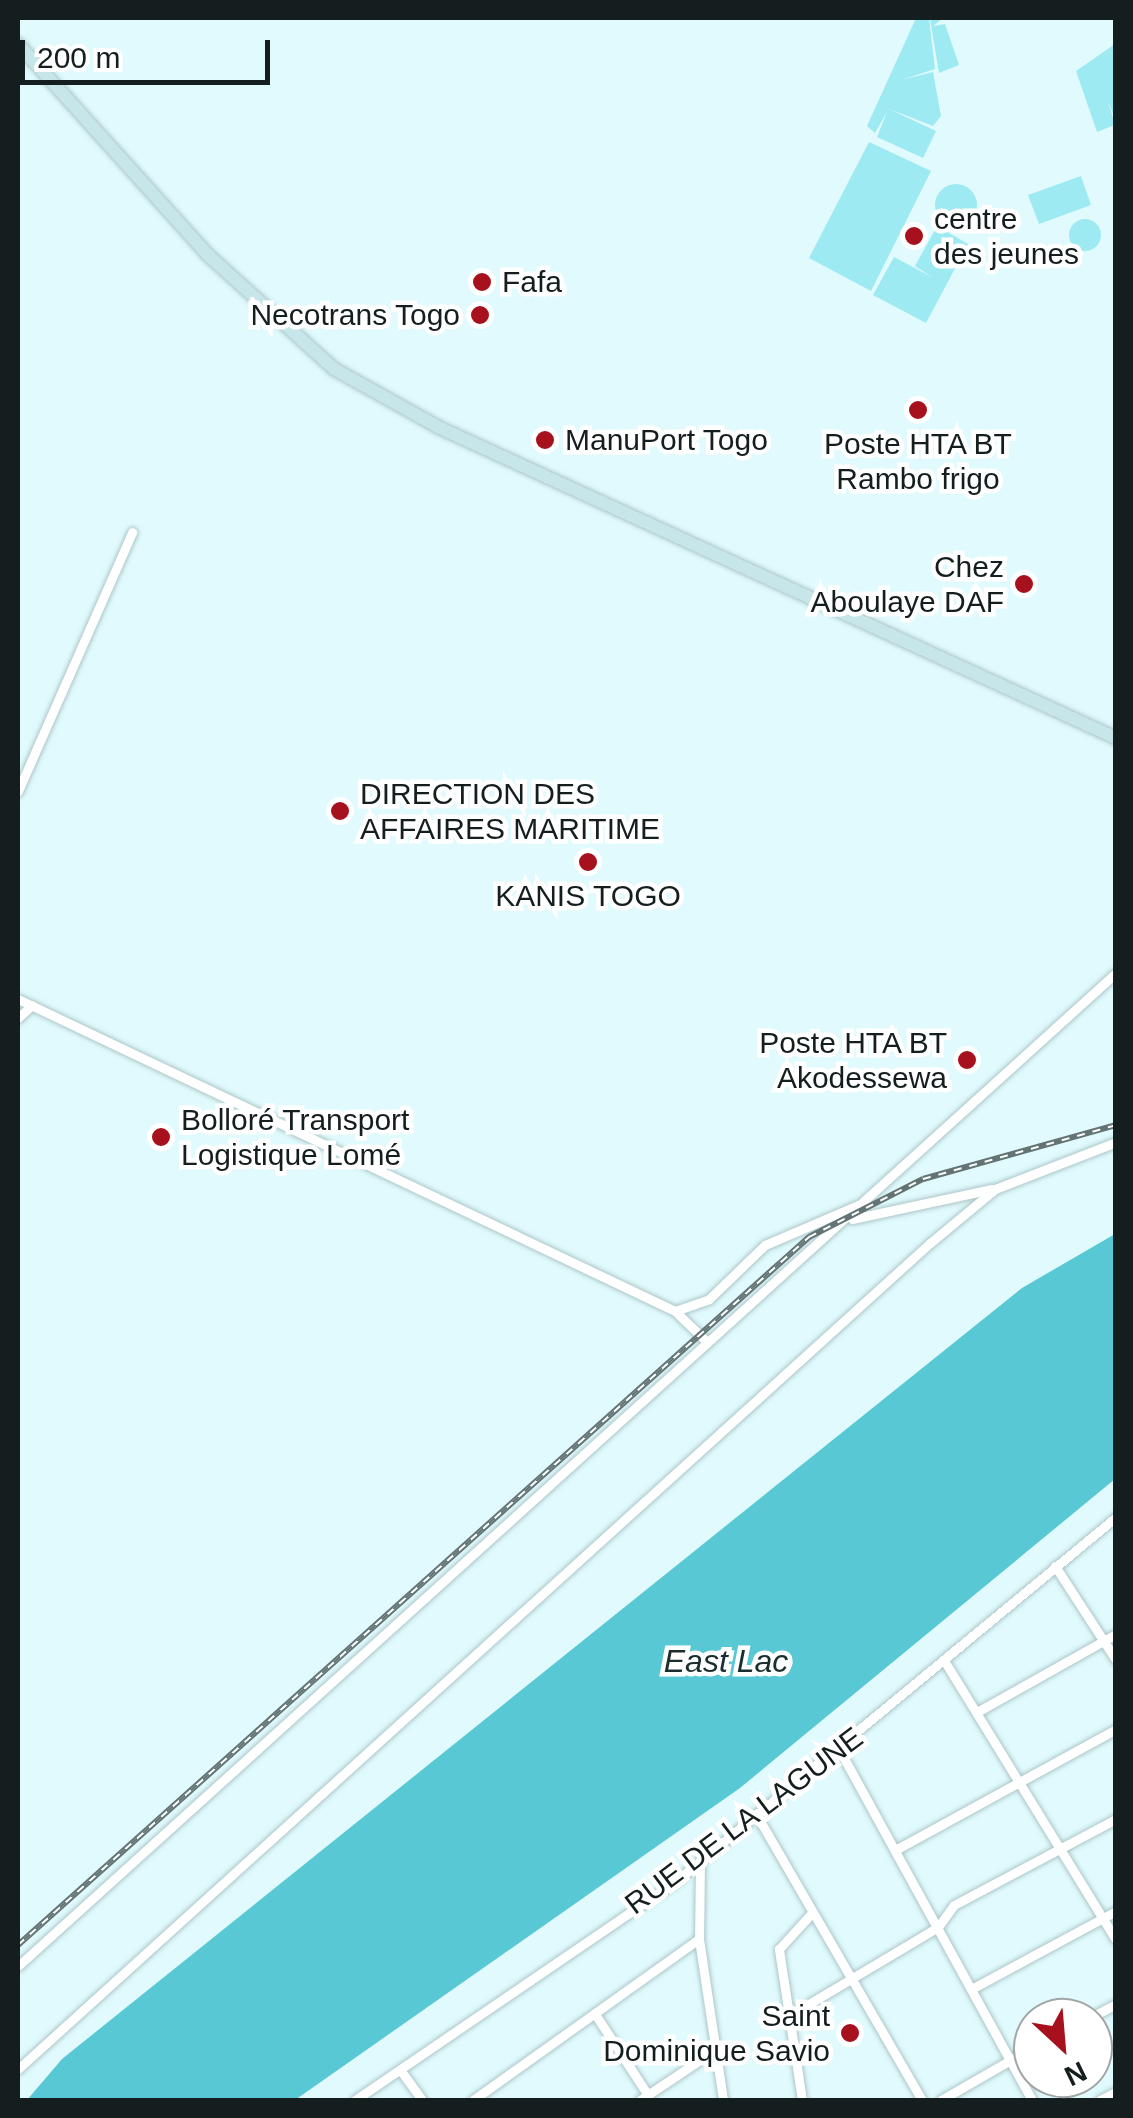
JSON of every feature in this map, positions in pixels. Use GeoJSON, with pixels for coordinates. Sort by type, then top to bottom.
{"type":"FeatureCollection","features":[{"type":"Feature","properties":{"kind":"main road"},"geometry":{"type":"LineString","coordinates":[[18,44],[197,243],[334,369],[440,428],[1116,738]]}},
{"type":"Feature","properties":{"kind":"street"},"geometry":{"type":"LineString","coordinates":[[18,791],[132,532]]}},
{"type":"Feature","properties":{"kind":"street"},"geometry":{"type":"LineString","coordinates":[[18,1966],[707,1342],[850,1219],[1116,973]]}},
{"type":"Feature","properties":{"kind":"street"},"geometry":{"type":"LineString","coordinates":[[18,998],[675,1310],[707,1342]]}},
{"type":"Feature","properties":{"kind":"street"},"geometry":{"type":"LineString","coordinates":[[18,1018],[32,1005]]}},
{"type":"Feature","properties":{"kind":"street"},"geometry":{"type":"LineString","coordinates":[[850,1219],[995,1189],[1116,1142]]}},
{"type":"Feature","properties":{"kind":"street"},"geometry":{"type":"LineString","coordinates":[[18,2069],[995,1189]]}},
{"type":"Feature","properties":{"kind":"street"},"geometry":{"type":"LineString","coordinates":[[675,1310],[709,1299],[776,1238],[868,1201]]}},
{"type":"Feature","properties":{"kind":"street","name":"RUE DE LA LAGUNE"},"geometry":{"type":"LineString","coordinates":[[355,2100],[700,1862],[840,1750],[1116,1517]]}},
{"type":"Feature","properties":{"kind":"street"},"geometry":{"type":"LineString","coordinates":[[1056,1566],[1116,1660]]}},
{"type":"Feature","properties":{"kind":"street"},"geometry":{"type":"LineString","coordinates":[[977,1712],[1116,1634]]}},
{"type":"Feature","properties":{"kind":"street"},"geometry":{"type":"LineString","coordinates":[[945,1662],[1062,1845],[1116,1940]]}},
{"type":"Feature","properties":{"kind":"street"},"geometry":{"type":"LineString","coordinates":[[897,1849],[1116,1729]]}},
{"type":"Feature","properties":{"kind":"street"},"geometry":{"type":"LineString","coordinates":[[840,1750],[975,1988],[1008,2060],[1032,2100]]}},
{"type":"Feature","properties":{"kind":"street"},"geometry":{"type":"LineString","coordinates":[[756,1814],[922,2100]]}},
{"type":"Feature","properties":{"kind":"street"},"geometry":{"type":"LineString","coordinates":[[787,2016],[938,1928],[954,1905],[1116,1819]]}},
{"type":"Feature","properties":{"kind":"street"},"geometry":{"type":"LineString","coordinates":[[700,1862],[699,1939],[723,2100]]}},
{"type":"Feature","properties":{"kind":"street"},"geometry":{"type":"LineString","coordinates":[[975,1988],[1116,1910]]}},
{"type":"Feature","properties":{"kind":"street"},"geometry":{"type":"LineString","coordinates":[[802,2100],[779,1949],[811,1914]]}},
{"type":"Feature","properties":{"kind":"street"},"geometry":{"type":"LineString","coordinates":[[473,2100],[699,1939]]}},
{"type":"Feature","properties":{"kind":"street"},"geometry":{"type":"LineString","coordinates":[[595,2014],[644,2098],[718,2048]]}},
{"type":"Feature","properties":{"kind":"street"},"geometry":{"type":"LineString","coordinates":[[941,2100],[1013,2057]]}},
{"type":"Feature","properties":{"kind":"street"},"geometry":{"type":"LineString","coordinates":[[401,2071],[422,2100]]}},
{"type":"Feature","properties":{"kind":"street"},"geometry":{"type":"LineString","coordinates":[[1100,2100],[1116,2092]]}},
{"type":"Feature","properties":{"kind":"shaded area"},"geometry":{"type":"Polygon","coordinates":[[[916,18],[929,18],[935,69],[901,80],[933,72],[941,116],[933,126],[889,109],[936,131],[923,158],[877,137],[887,112],[875,133],[867,126],[916,18]]]}},
{"type":"Feature","properties":{"kind":"shaded area"},"geometry":{"type":"Polygon","coordinates":[[[943,18],[933,26],[945,24],[959,65],[939,73],[930,19],[943,18]]]}},
{"type":"Feature","properties":{"kind":"shaded area"},"geometry":{"type":"Polygon","coordinates":[[[1115,44],[1115,119],[1108,101],[1115,125],[1097,132],[1076,71],[1115,44]]]}},
{"type":"Feature","properties":{"kind":"shaded area"},"geometry":{"type":"Polygon","coordinates":[[[869,142],[931,171],[871,291],[809,258],[869,142]]]}},
{"type":"Feature","properties":{"kind":"shaded area"},"geometry":{"type":"Polygon","coordinates":[[[1081,176],[1091,205],[1039,224],[1028,195],[1081,176]]]}},
{"type":"Feature","properties":{"kind":"shaded area"},"geometry":{"type":"Polygon","coordinates":[[[956,184],[971,190],[977,205],[971,220],[956,226],[941,220],[935,205],[941,190],[956,184]]]}},
{"type":"Feature","properties":{"kind":"shaded area"},"geometry":{"type":"Polygon","coordinates":[[[1085,219],[1097,223],[1101,235],[1097,247],[1085,251],[1073,247],[1069,235],[1073,223],[1085,219]]]}},
{"type":"Feature","properties":{"kind":"shaded area"},"geometry":{"type":"Polygon","coordinates":[[[937,226],[968,244],[926,323],[873,295],[894,257],[932,277],[915,266],[937,226]]]}},
{"type":"Feature","properties":{"kind":"water","name":"East Lac"},"geometry":{"type":"Polygon","coordinates":[[[1115,1234],[1115,1479],[740,1788],[295,2100],[27,2100],[62,2059],[1022,1288],[1115,1234]]]}},
{"type":"Feature","properties":{"kind":"railway"},"geometry":{"type":"LineString","coordinates":[[18,1945],[809,1237],[923,1179],[1116,1125]]}},
{"type":"Feature","properties":{"kind":"place","name":"centre des jeunes"},"geometry":{"type":"Point","coordinates":[914,236]}},
{"type":"Feature","properties":{"kind":"place","name":"Fafa"},"geometry":{"type":"Point","coordinates":[482,282]}},
{"type":"Feature","properties":{"kind":"place","name":"Necotrans Togo"},"geometry":{"type":"Point","coordinates":[480,315]}},
{"type":"Feature","properties":{"kind":"place","name":"Poste HTA BT Rambo frigo"},"geometry":{"type":"Point","coordinates":[918,410]}},
{"type":"Feature","properties":{"kind":"place","name":"ManuPort Togo"},"geometry":{"type":"Point","coordinates":[545,440]}},
{"type":"Feature","properties":{"kind":"place","name":"Chez Aboulaye DAF"},"geometry":{"type":"Point","coordinates":[1024,584]}},
{"type":"Feature","properties":{"kind":"place","name":"DIRECTION DES AFFAIRES MARITIME"},"geometry":{"type":"Point","coordinates":[340,811]}},
{"type":"Feature","properties":{"kind":"place","name":"KANIS TOGO"},"geometry":{"type":"Point","coordinates":[588,862]}},
{"type":"Feature","properties":{"kind":"place","name":"Poste HTA BT Akodessewa"},"geometry":{"type":"Point","coordinates":[967,1060]}},
{"type":"Feature","properties":{"kind":"place","name":"Bolloré Transport Logistique Lomé"},"geometry":{"type":"Point","coordinates":[161,1137]}},
{"type":"Feature","properties":{"kind":"place","name":"Saint Dominique Savio"},"geometry":{"type":"Point","coordinates":[850,2033]}}]}
